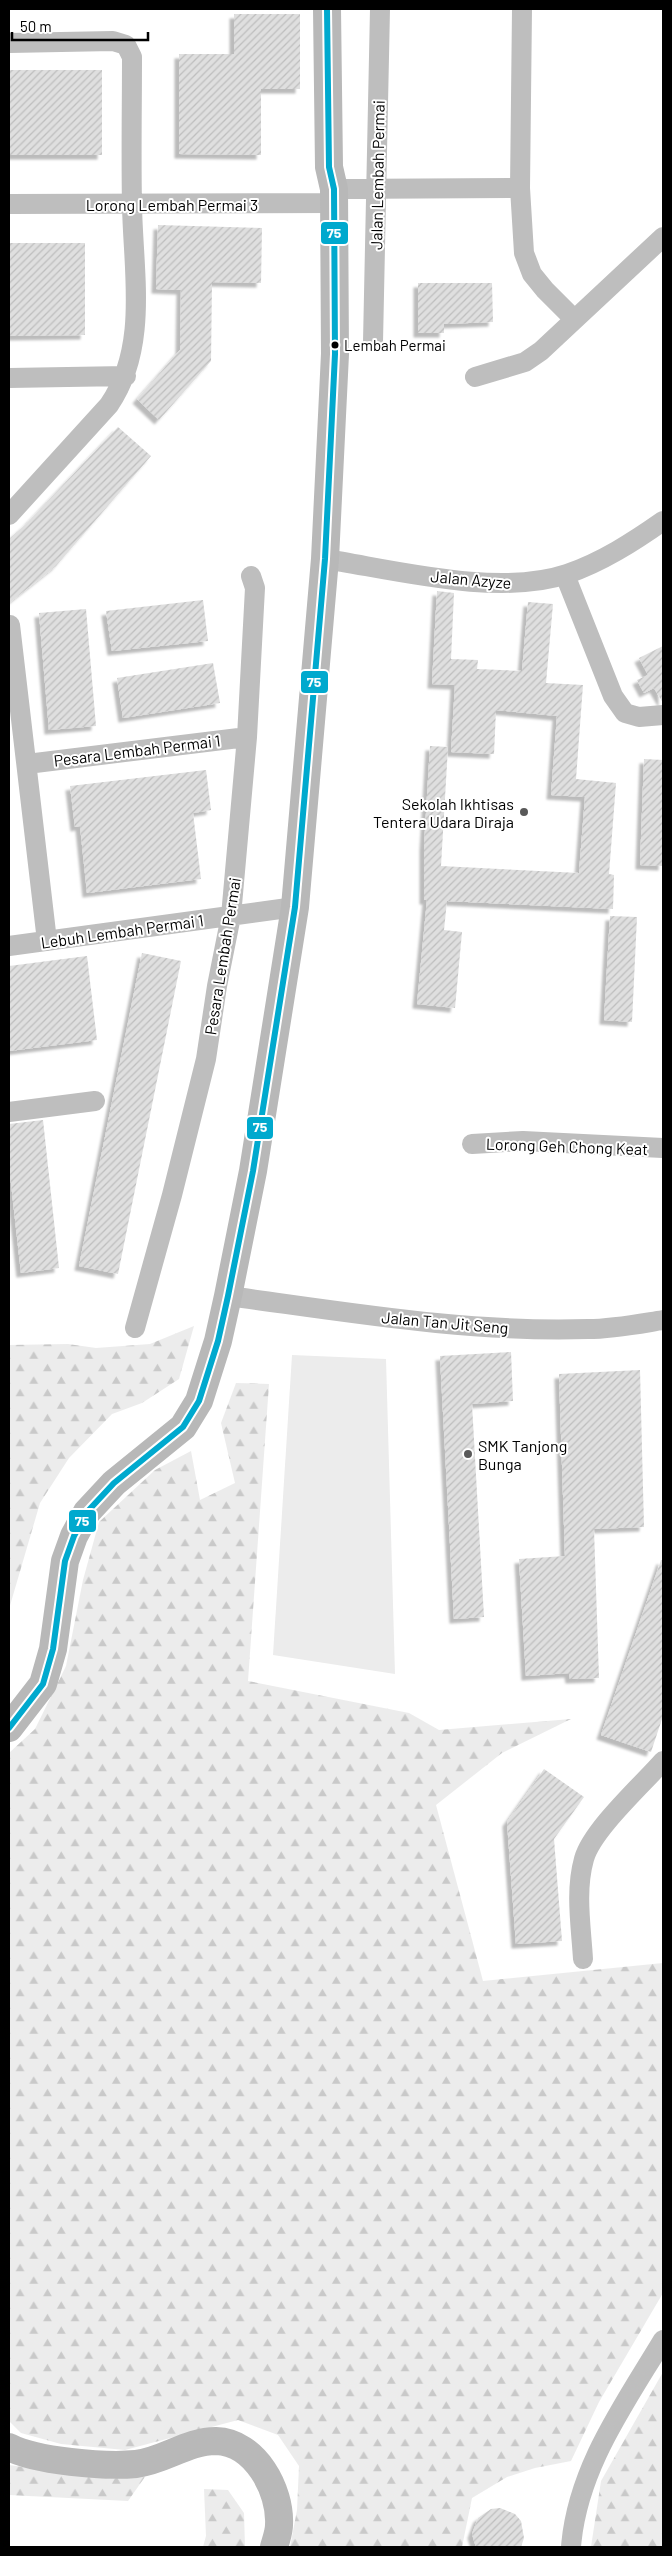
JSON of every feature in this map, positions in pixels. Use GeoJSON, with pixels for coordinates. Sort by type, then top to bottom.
{"type":"FeatureCollection","features":[{"type":"Feature","properties":{"kind":"main road"},"geometry":{"type":"LineString","coordinates":[[9,1728],[43,1684],[53,1648],[65,1562],[74,1536],[87,1512],[114,1483],[183,1427],[199,1401],[218,1341],[228,1296],[278,1020],[295,908],[325,559],[335,354],[334,196],[329,167],[327,9]]}},
{"type":"Feature","properties":{"kind":"main road"},"geometry":{"type":"LineString","coordinates":[[334,196],[341,167],[341,9]]}},
{"type":"Feature","properties":{"kind":"main road"},"geometry":{"type":"LineString","coordinates":[[9,2447],[23,2454],[110,2464],[136,2464],[154,2461],[190,2445],[217,2441],[236,2447],[254,2458],[266,2475],[276,2499],[279,2525],[274,2547]]}},
{"type":"Feature","properties":{"kind":"street","name":"Jalan Lembah Permai"},"geometry":{"type":"LineString","coordinates":[[373,342],[380,9]]}},
{"type":"Feature","properties":{"kind":"street"},"geometry":{"type":"LineString","coordinates":[[522,9],[520,188],[524,253],[532,274],[574,319]]}},
{"type":"Feature","properties":{"kind":"street"},"geometry":{"type":"LineString","coordinates":[[9,43],[113,42],[126,45],[132,57],[132,205],[136,323],[126,376],[109,405],[9,515]]}},
{"type":"Feature","properties":{"kind":"street","name":"Lorong Lembah Permai 3"},"geometry":{"type":"LineString","coordinates":[[9,204],[132,205],[334,196],[376,189],[520,188]]}},
{"type":"Feature","properties":{"kind":"street"},"geometry":{"type":"LineString","coordinates":[[475,377],[524,362],[541,351],[663,237]]}},
{"type":"Feature","properties":{"kind":"street"},"geometry":{"type":"LineString","coordinates":[[9,378],[126,376]]}},
{"type":"Feature","properties":{"kind":"street","name":"Jalan Azyze"},"geometry":{"type":"LineString","coordinates":[[325,559],[470,582],[518,583],[565,575],[600,562],[663,521]]}},
{"type":"Feature","properties":{"kind":"street"},"geometry":{"type":"LineString","coordinates":[[565,575],[613,696],[624,712],[639,717],[663,715]]}},
{"type":"Feature","properties":{"kind":"street","name":"Pesara Lembah Permai"},"geometry":{"type":"LineString","coordinates":[[135,1328],[172,1195],[206,1059],[217,986],[231,916],[247,736],[255,588],[252,576]]}},
{"type":"Feature","properties":{"kind":"street"},"geometry":{"type":"LineString","coordinates":[[10,625],[48,941]]}},
{"type":"Feature","properties":{"kind":"street","name":"Pesara Lembah Permai 1"},"geometry":{"type":"LineString","coordinates":[[27,764],[247,736]]}},
{"type":"Feature","properties":{"kind":"street","name":"Lebuh Lembah Permai 1"},"geometry":{"type":"LineString","coordinates":[[9,946],[295,908]]}},
{"type":"Feature","properties":{"kind":"street"},"geometry":{"type":"LineString","coordinates":[[9,1112],[95,1101]]}},
{"type":"Feature","properties":{"kind":"street","name":"Lorong Geh Chong Keat"},"geometry":{"type":"LineString","coordinates":[[472,1144],[523,1142],[663,1148]]}},
{"type":"Feature","properties":{"kind":"street","name":"Jalan Tan Jit Seng"},"geometry":{"type":"LineString","coordinates":[[228,1296],[368,1315],[482,1326],[588,1329],[663,1320]]}},
{"type":"Feature","properties":{"kind":"street"},"geometry":{"type":"LineString","coordinates":[[583,1958],[579,1899],[584,1858],[604,1825],[663,1761]]}},
{"type":"Feature","properties":{"kind":"street"},"geometry":{"type":"LineString","coordinates":[[571,2547],[581,2492],[605,2437],[663,2340]]}},
{"type":"Feature","properties":{"kind":"green space"},"geometry":{"type":"Polygon","coordinates":[[[194,1326],[179,1379],[142,1403],[112,1414],[69,1458],[40,1503],[9,1609],[9,1345],[68,1344],[96,1348],[150,1344],[194,1326]]]}},
{"type":"Feature","properties":{"kind":"green space"},"geometry":{"type":"Polygon","coordinates":[[[292,1355],[386,1359],[395,1674],[273,1655],[292,1355]]]}},
{"type":"Feature","properties":{"kind":"green space"},"geometry":{"type":"Polygon","coordinates":[[[236,1383],[269,1384],[248,1681],[409,1713],[439,1730],[571,1719],[502,1753],[436,1805],[483,1981],[663,1963],[663,2293],[599,2402],[571,2461],[535,2468],[507,2477],[472,2498],[462,2547],[290,2547],[297,2510],[299,2466],[278,2435],[238,2420],[125,2450],[61,2444],[21,2433],[9,2421],[9,1753],[35,1729],[66,1666],[83,1580],[99,1522],[155,1470],[191,1451],[200,1500],[235,1483],[221,1423],[236,1383]]]}},
{"type":"Feature","properties":{"kind":"green space"},"geometry":{"type":"Polygon","coordinates":[[[663,2372],[663,2547],[591,2547],[601,2481],[663,2372]]]}},
{"type":"Feature","properties":{"kind":"green space"},"geometry":{"type":"Polygon","coordinates":[[[9,2465],[110,2479],[147,2474],[128,2501],[9,2495],[9,2465]]]}},
{"type":"Feature","properties":{"kind":"green space"},"geometry":{"type":"Polygon","coordinates":[[[204,2489],[228,2490],[244,2513],[245,2547],[203,2547],[206,2536],[204,2489]]]}},
{"type":"Feature","properties":{"kind":"building"},"geometry":{"type":"Polygon","coordinates":[[[234,14],[300,14],[300,89],[261,89],[261,155],[179,154],[179,54],[234,54],[234,14]]]}},
{"type":"Feature","properties":{"kind":"building"},"geometry":{"type":"Polygon","coordinates":[[[9,70],[102,70],[102,155],[9,155],[9,70]]]}},
{"type":"Feature","properties":{"kind":"building"},"geometry":{"type":"Polygon","coordinates":[[[158,225],[262,228],[261,283],[212,282],[211,361],[159,420],[137,399],[180,350],[181,290],[156,289],[158,225]]]}},
{"type":"Feature","properties":{"kind":"building"},"geometry":{"type":"Polygon","coordinates":[[[9,243],[85,243],[85,335],[9,336],[9,243]]]}},
{"type":"Feature","properties":{"kind":"building"},"geometry":{"type":"Polygon","coordinates":[[[418,283],[492,283],[493,322],[444,324],[444,333],[418,333],[418,283]]]}},
{"type":"Feature","properties":{"kind":"building"},"geometry":{"type":"Polygon","coordinates":[[[118,427],[151,456],[56,566],[9,603],[9,539],[26,524],[118,427]]]}},
{"type":"Feature","properties":{"kind":"building"},"geometry":{"type":"Polygon","coordinates":[[[437,591],[454,593],[451,659],[478,660],[477,669],[522,671],[528,602],[553,604],[546,683],[583,685],[576,779],[616,783],[609,874],[614,875],[613,909],[447,901],[444,930],[462,932],[455,1008],[417,1004],[427,900],[424,900],[424,847],[430,746],[448,747],[441,866],[579,873],[585,797],[551,795],[557,716],[496,710],[494,754],[451,752],[455,685],[432,684],[437,591]]]}},
{"type":"Feature","properties":{"kind":"building"},"geometry":{"type":"Polygon","coordinates":[[[203,600],[208,641],[112,651],[106,611],[203,600]]]}},
{"type":"Feature","properties":{"kind":"building"},"geometry":{"type":"Polygon","coordinates":[[[86,609],[96,726],[49,730],[39,613],[86,609]]]}},
{"type":"Feature","properties":{"kind":"building"},"geometry":{"type":"Polygon","coordinates":[[[663,646],[663,703],[654,688],[644,693],[637,680],[648,675],[639,658],[663,646]]]}},
{"type":"Feature","properties":{"kind":"building"},"geometry":{"type":"Polygon","coordinates":[[[213,663],[220,703],[123,718],[117,678],[213,663]]]}},
{"type":"Feature","properties":{"kind":"building"},"geometry":{"type":"Polygon","coordinates":[[[644,759],[663,760],[663,866],[640,865],[644,759]]]}},
{"type":"Feature","properties":{"kind":"building"},"geometry":{"type":"Polygon","coordinates":[[[206,770],[211,810],[193,813],[201,879],[87,893],[80,826],[75,827],[70,786],[206,770]]]}},
{"type":"Feature","properties":{"kind":"building"},"geometry":{"type":"Polygon","coordinates":[[[610,916],[637,917],[632,1022],[604,1020],[610,916]]]}},
{"type":"Feature","properties":{"kind":"building"},"geometry":{"type":"Polygon","coordinates":[[[142,953],[181,961],[118,1274],[79,1266],[142,953]]]}},
{"type":"Feature","properties":{"kind":"building"},"geometry":{"type":"Polygon","coordinates":[[[87,956],[97,1040],[9,1051],[9,966],[87,956]]]}},
{"type":"Feature","properties":{"kind":"building"},"geometry":{"type":"Polygon","coordinates":[[[43,1120],[59,1268],[21,1273],[9,1165],[9,1124],[43,1120]]]}},
{"type":"Feature","properties":{"kind":"building"},"geometry":{"type":"Polygon","coordinates":[[[511,1352],[513,1401],[472,1404],[484,1617],[454,1619],[440,1356],[511,1352]]]}},
{"type":"Feature","properties":{"kind":"building"},"geometry":{"type":"Polygon","coordinates":[[[640,1370],[644,1527],[594,1529],[599,1678],[570,1679],[569,1673],[526,1676],[519,1559],[565,1556],[559,1374],[640,1370]]]}},
{"type":"Feature","properties":{"kind":"building"},"geometry":{"type":"Polygon","coordinates":[[[661,1560],[663,1560],[663,1716],[651,1752],[601,1735],[661,1560]]]}},
{"type":"Feature","properties":{"kind":"building"},"geometry":{"type":"Polygon","coordinates":[[[544,1769],[584,1797],[554,1839],[562,1941],[516,1944],[507,1822],[544,1769]]]}},
{"type":"Feature","properties":{"kind":"building"},"geometry":{"type":"Polygon","coordinates":[[[500,2508],[515,2514],[521,2521],[524,2538],[521,2547],[476,2547],[472,2534],[478,2518],[491,2509],[500,2508]]]}},
{"type":"Feature","properties":{"kind":"transit line","name":"75"},"geometry":{"type":"LineString","coordinates":[[9,1728],[43,1684],[53,1649],[65,1561],[74,1536],[87,1512],[114,1483],[183,1427],[199,1401],[218,1341],[253,1171],[295,907],[325,559],[335,354],[334,189],[329,167],[327,9]]}},
{"type":"Feature","properties":{"kind":"place","name":"Lembah Permai"},"geometry":{"type":"Point","coordinates":[335,345]}},
{"type":"Feature","properties":{"kind":"place","name":"Sekolah Ikhtisas Tentera Udara Diraja"},"geometry":{"type":"Point","coordinates":[524,812]}},
{"type":"Feature","properties":{"kind":"place","name":"SMK Tanjong Bunga"},"geometry":{"type":"Point","coordinates":[468,1454]}}]}
